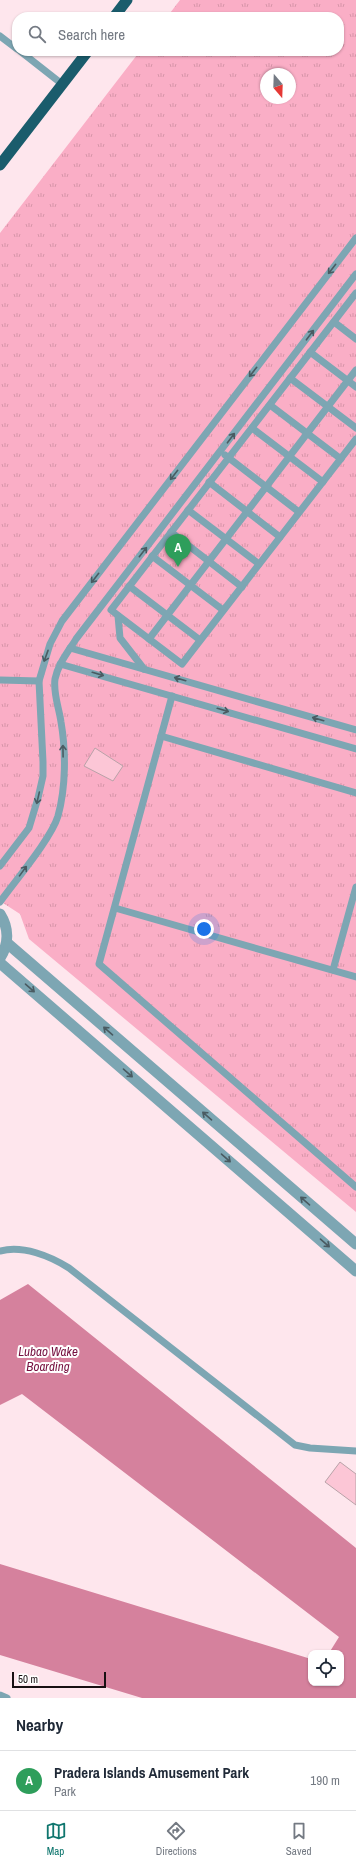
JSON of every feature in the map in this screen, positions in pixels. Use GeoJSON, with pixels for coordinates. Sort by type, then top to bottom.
{"type":"FeatureCollection","features":[{"type":"Feature","properties":{"kind":"highway"},"geometry":{"type":"LineString","coordinates":[[118,12],[127,0]]}},
{"type":"Feature","properties":{"kind":"highway"},"geometry":{"type":"LineString","coordinates":[[0,165],[84,56]]}},
{"type":"Feature","properties":{"kind":"street"},"geometry":{"type":"LineString","coordinates":[[0,914],[7,932],[7,943],[0,958]]}},
{"type":"Feature","properties":{"kind":"street"},"geometry":{"type":"LineString","coordinates":[[7,943],[356,1244]]}},
{"type":"Feature","properties":{"kind":"street"},"geometry":{"type":"LineString","coordinates":[[0,963],[356,1271]]}},
{"type":"Feature","properties":{"kind":"lane"},"geometry":{"type":"LineString","coordinates":[[0,36],[12,45]]}},
{"type":"Feature","properties":{"kind":"lane"},"geometry":{"type":"LineString","coordinates":[[26,56],[62,84]]}},
{"type":"Feature","properties":{"kind":"lane"},"geometry":{"type":"LineString","coordinates":[[0,866],[29,828],[43,776],[39,681],[50,644],[62,621],[356,238]]}},
{"type":"Feature","properties":{"kind":"lane"},"geometry":{"type":"LineString","coordinates":[[0,902],[46,838],[58,817],[63,791],[63,742],[56,699],[55,680],[60,664],[70,648],[356,274]]}},
{"type":"Feature","properties":{"kind":"lane"},"geometry":{"type":"LineString","coordinates":[[355,297],[310,352],[111,610],[182,664],[356,439]]}},
{"type":"Feature","properties":{"kind":"lane"},"geometry":{"type":"LineString","coordinates":[[334,322],[356,339]]}},
{"type":"Feature","properties":{"kind":"lane"},"geometry":{"type":"LineString","coordinates":[[310,352],[356,387]]}},
{"type":"Feature","properties":{"kind":"lane"},"geometry":{"type":"LineString","coordinates":[[149,640],[356,370]]}},
{"type":"Feature","properties":{"kind":"lane"},"geometry":{"type":"LineString","coordinates":[[290,378],[356,428]]}},
{"type":"Feature","properties":{"kind":"lane"},"geometry":{"type":"LineString","coordinates":[[270,405],[341,459]]}},
{"type":"Feature","properties":{"kind":"lane"},"geometry":{"type":"LineString","coordinates":[[252,428],[323,482]]}},
{"type":"Feature","properties":{"kind":"lane"},"geometry":{"type":"LineString","coordinates":[[220,451],[299,512]]}},
{"type":"Feature","properties":{"kind":"lane"},"geometry":{"type":"LineString","coordinates":[[210,482],[280,537]]}},
{"type":"Feature","properties":{"kind":"lane"},"geometry":{"type":"LineString","coordinates":[[188,510],[259,564]]}},
{"type":"Feature","properties":{"kind":"lane"},"geometry":{"type":"LineString","coordinates":[[171,532],[242,587]]}},
{"type":"Feature","properties":{"kind":"lane"},"geometry":{"type":"LineString","coordinates":[[152,556],[223,610]]}},
{"type":"Feature","properties":{"kind":"lane"},"geometry":{"type":"LineString","coordinates":[[129,586],[200,640]]}},
{"type":"Feature","properties":{"kind":"lane"},"geometry":{"type":"LineString","coordinates":[[118,616],[120,638],[144,669]]}},
{"type":"Feature","properties":{"kind":"lane"},"geometry":{"type":"LineString","coordinates":[[70,648],[356,730]]}},
{"type":"Feature","properties":{"kind":"lane"},"geometry":{"type":"LineString","coordinates":[[60,664],[356,749]]}},
{"type":"Feature","properties":{"kind":"lane"},"geometry":{"type":"LineString","coordinates":[[0,680],[39,681]]}},
{"type":"Feature","properties":{"kind":"lane"},"geometry":{"type":"LineString","coordinates":[[172,696],[99,964],[356,1187]]}},
{"type":"Feature","properties":{"kind":"lane"},"geometry":{"type":"LineString","coordinates":[[161,736],[356,793]]}},
{"type":"Feature","properties":{"kind":"lane"},"geometry":{"type":"LineString","coordinates":[[333,970],[356,887]]}},
{"type":"Feature","properties":{"kind":"lane"},"geometry":{"type":"LineString","coordinates":[[114,908],[356,977]]}},
{"type":"Feature","properties":{"kind":"lane"},"geometry":{"type":"LineString","coordinates":[[0,1251],[8,1249],[32,1252],[54,1259],[69,1268],[295,1445],[310,1448],[356,1451]]}},
{"type":"Feature","properties":{"kind":"lane"},"geometry":{"type":"LineString","coordinates":[[0,1695],[7,1698]]}},
{"type":"Feature","properties":{"kind":"green space"},"geometry":{"type":"Polygon","coordinates":[[[180,0],[356,0],[356,1212],[29,939],[20,914],[0,901],[0,233],[136,56],[344,56],[344,12],[171,12],[180,0]]]}},
{"type":"Feature","properties":{"kind":"water","name":"Lubao Wake Boarding"},"geometry":{"type":"Polygon","coordinates":[[[28,1284],[356,1548],[356,1698],[142,1698],[0,1655],[0,1564],[308,1658],[308,1686],[344,1686],[344,1650],[331,1650],[339,1637],[22,1394],[0,1405],[0,1300],[28,1284]]]}},
{"type":"Feature","properties":{"kind":"building"},"geometry":{"type":"Polygon","coordinates":[[[95,748],[123,766],[113,781],[84,766],[95,748]]]}},
{"type":"Feature","properties":{"kind":"building"},"geometry":{"type":"Polygon","coordinates":[[[340,1462],[356,1474],[356,1505],[325,1482],[340,1462]]]}},
{"type":"Feature","properties":{"kind":"place","name":"Pradera Islands Amusement Park"},"geometry":{"type":"Point","coordinates":[178,567]}}]}
